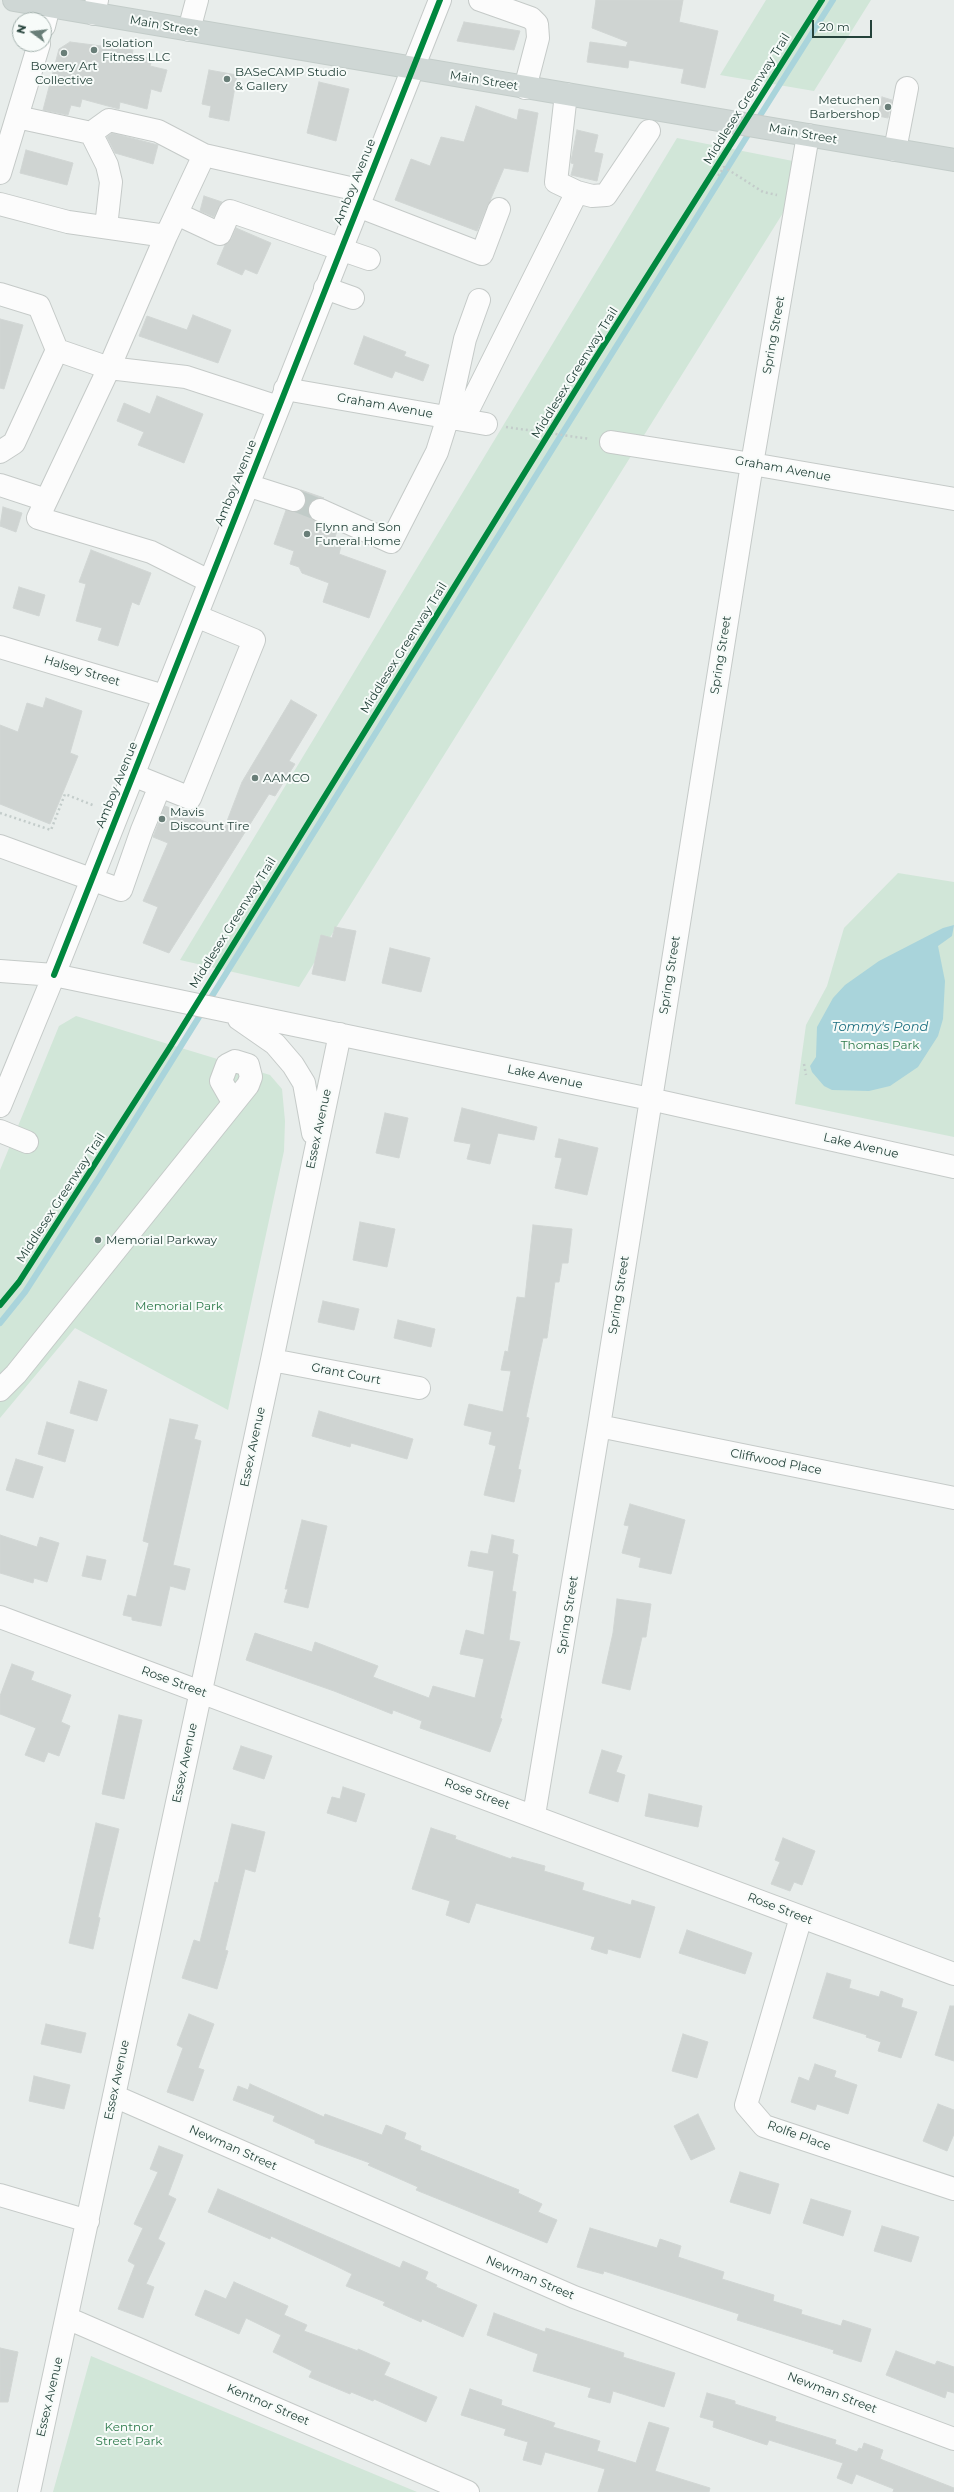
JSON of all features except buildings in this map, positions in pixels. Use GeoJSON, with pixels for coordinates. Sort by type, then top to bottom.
{"type":"FeatureCollection","features":[{"type":"Feature","properties":{"kind":"main road","name":"Main Street"},"geometry":{"type":"LineString","coordinates":[[14,0],[38,12]]}},
{"type":"Feature","properties":{"kind":"main road","name":"Main Street"},"geometry":{"type":"LineString","coordinates":[[52,15],[96,7],[189,30],[411,69],[695,115],[954,160]]}},
{"type":"Feature","properties":{"kind":"street"},"geometry":{"type":"LineString","coordinates":[[189,30],[197,0]]}},
{"type":"Feature","properties":{"kind":"street","name":"Amboy Avenue"},"geometry":{"type":"LineString","coordinates":[[0,1106],[54,975],[411,69],[440,0]]}},
{"type":"Feature","properties":{"kind":"street"},"geometry":{"type":"LineString","coordinates":[[480,0],[531,18],[537,24],[538,38],[525,88]]}},
{"type":"Feature","properties":{"kind":"street"},"geometry":{"type":"LineString","coordinates":[[0,173],[37,52]]}},
{"type":"Feature","properties":{"kind":"street"},"geometry":{"type":"LineString","coordinates":[[895,150],[907,88]]}},
{"type":"Feature","properties":{"kind":"street"},"geometry":{"type":"LineString","coordinates":[[566,94],[556,182],[577,192],[592,196],[606,195],[649,131]]}},
{"type":"Feature","properties":{"kind":"street"},"geometry":{"type":"LineString","coordinates":[[17,117],[91,133],[109,120],[158,131],[204,155],[360,198],[482,254],[499,209]]}},
{"type":"Feature","properties":{"kind":"street"},"geometry":{"type":"LineString","coordinates":[[91,133],[107,165],[111,182],[106,227]]}},
{"type":"Feature","properties":{"kind":"street","name":"Spring Street"},"geometry":{"type":"LineString","coordinates":[[534,1815],[599,1426],[752,464],[798,133]]}},
{"type":"Feature","properties":{"kind":"street"},"geometry":{"type":"LineString","coordinates":[[204,155],[166,236],[109,368],[38,518],[151,552],[209,582]]}},
{"type":"Feature","properties":{"kind":"street"},"geometry":{"type":"LineString","coordinates":[[320,510],[391,542],[437,452],[577,192]]}},
{"type":"Feature","properties":{"kind":"street"},"geometry":{"type":"LineString","coordinates":[[0,204],[68,222],[166,236]]}},
{"type":"Feature","properties":{"kind":"street"},"geometry":{"type":"LineString","coordinates":[[177,214],[220,234],[230,211],[369,258]]}},
{"type":"Feature","properties":{"kind":"street"},"geometry":{"type":"LineString","coordinates":[[325,288],[352,298]]}},
{"type":"Feature","properties":{"kind":"street"},"geometry":{"type":"LineString","coordinates":[[0,294],[39,306],[57,350],[14,443],[0,452]]}},
{"type":"Feature","properties":{"kind":"street"},"geometry":{"type":"LineString","coordinates":[[456,418],[465,338],[480,300]]}},
{"type":"Feature","properties":{"kind":"street","name":"Graham Avenue"},"geometry":{"type":"LineString","coordinates":[[57,350],[109,368],[186,377],[282,398],[456,418],[486,424]]}},
{"type":"Feature","properties":{"kind":"street","name":"Graham Avenue"},"geometry":{"type":"LineString","coordinates":[[611,442],[752,464],[954,499]]}},
{"type":"Feature","properties":{"kind":"street"},"geometry":{"type":"LineString","coordinates":[[0,485],[46,500]]}},
{"type":"Feature","properties":{"kind":"street"},"geometry":{"type":"LineString","coordinates":[[247,485],[294,500]]}},
{"type":"Feature","properties":{"kind":"street"},"geometry":{"type":"LineString","coordinates":[[133,775],[190,798],[254,640],[196,616]]}},
{"type":"Feature","properties":{"kind":"street","name":"Halsey Street"},"geometry":{"type":"LineString","coordinates":[[0,647],[164,696]]}},
{"type":"Feature","properties":{"kind":"street"},"geometry":{"type":"LineString","coordinates":[[0,846],[92,878],[121,890],[142,830],[160,786]]}},
{"type":"Feature","properties":{"kind":"street"},"geometry":{"type":"LineString","coordinates":[[0,971],[54,975]]}},
{"type":"Feature","properties":{"kind":"street","name":"Lake Avenue"},"geometry":{"type":"LineString","coordinates":[[54,975],[650,1099],[954,1167]]}},
{"type":"Feature","properties":{"kind":"street"},"geometry":{"type":"LineString","coordinates":[[226,1012],[249,1025],[275,1044],[293,1064],[304,1084],[310,1106],[315,1150]]}},
{"type":"Feature","properties":{"kind":"street","name":"Essex Avenue"},"geometry":{"type":"LineString","coordinates":[[29,2492],[68,2318],[340,1034]]}},
{"type":"Feature","properties":{"kind":"street"},"geometry":{"type":"LineString","coordinates":[[0,1390],[16,1374],[233,1102]]}},
{"type":"Feature","properties":{"kind":"street"},"geometry":{"type":"LineString","coordinates":[[0,1131],[26,1142]]}},
{"type":"Feature","properties":{"kind":"street","name":"Grant Court"},"geometry":{"type":"LineString","coordinates":[[272,1360],[419,1388]]}},
{"type":"Feature","properties":{"kind":"street","name":"Cliffwood Place"},"geometry":{"type":"LineString","coordinates":[[599,1426],[954,1498]]}},
{"type":"Feature","properties":{"kind":"street","name":"Rose Street"},"geometry":{"type":"LineString","coordinates":[[0,1617],[534,1815],[954,1974]]}},
{"type":"Feature","properties":{"kind":"street","name":"Rolfe Place"},"geometry":{"type":"LineString","coordinates":[[801,1917],[746,2105],[764,2126],[954,2189]]}},
{"type":"Feature","properties":{"kind":"street","name":"Newman Street"},"geometry":{"type":"LineString","coordinates":[[114,2096],[574,2297],[954,2439]]}},
{"type":"Feature","properties":{"kind":"street"},"geometry":{"type":"LineString","coordinates":[[0,2195],[88,2221]]}},
{"type":"Feature","properties":{"kind":"street","name":"Kentnor Street"},"geometry":{"type":"LineString","coordinates":[[68,2318],[468,2492]]}},
{"type":"Feature","properties":{"kind":"path"},"geometry":{"type":"LineString","coordinates":[[714,172],[719,175],[724,167],[763,192],[779,195]]}},
{"type":"Feature","properties":{"kind":"path"},"geometry":{"type":"LineString","coordinates":[[486,424],[611,442]]}},
{"type":"Feature","properties":{"kind":"path"},"geometry":{"type":"LineString","coordinates":[[0,813],[51,830],[65,794],[95,806]]}},
{"type":"Feature","properties":{"kind":"path"},"geometry":{"type":"LineString","coordinates":[[804,1064],[806,1075]]}},
{"type":"Feature","properties":{"kind":"green space"},"geometry":{"type":"Polygon","coordinates":[[[766,0],[871,0],[814,91],[720,75],[766,0]]]}},
{"type":"Feature","properties":{"kind":"green space"},"geometry":{"type":"Polygon","coordinates":[[[677,138],[813,165],[299,987],[180,960],[677,138]]]}},
{"type":"Feature","properties":{"kind":"green space","name":"Thomas Park"},"geometry":{"type":"Polygon","coordinates":[[[898,873],[954,882],[954,1137],[795,1104],[806,1025],[827,986],[844,928],[898,873]]]}},
{"type":"Feature","properties":{"kind":"green space","name":"Memorial Park"},"geometry":{"type":"Polygon","coordinates":[[[76,1016],[270,1075],[282,1089],[285,1121],[284,1151],[228,1410],[75,1328],[0,1418],[0,1170],[59,1026],[76,1016]]]}},
{"type":"Feature","properties":{"kind":"green space","name":"Kentnor Street Park"},"geometry":{"type":"Polygon","coordinates":[[[91,2356],[417,2492],[53,2492],[91,2356]]]}},
{"type":"Feature","properties":{"kind":"water","name":"Tommy's Pond"},"geometry":{"type":"Polygon","coordinates":[[[954,925],[952,936],[938,946],[945,981],[943,1019],[938,1036],[918,1067],[890,1086],[869,1091],[832,1090],[824,1086],[812,1072],[810,1066],[816,1057],[817,1027],[833,998],[845,985],[879,961],[943,928],[954,925]]]}},
{"type":"Feature","properties":{"kind":"waterway"},"geometry":{"type":"LineString","coordinates":[[756,122],[833,0]]}},
{"type":"Feature","properties":{"kind":"waterway"},"geometry":{"type":"LineString","coordinates":[[0,1323],[25,1292],[100,1176],[751,130]]}},
{"type":"Feature","properties":{"kind":"tunnel"},"geometry":{"type":"LineString","coordinates":[[294,500],[320,510]]}},
{"type":"Feature","properties":{"kind":"cycle path"},"geometry":{"type":"LineString","coordinates":[[54,975],[440,0]]}},
{"type":"Feature","properties":{"kind":"cycle path","name":"Middlesex Greenway Trail"},"geometry":{"type":"LineString","coordinates":[[0,1305],[19,1282],[170,1047],[593,362],[822,0]]}},
{"type":"Feature","properties":{"kind":"place","name":"Isolation Fitness LLC"},"geometry":{"type":"Point","coordinates":[94,50]}},
{"type":"Feature","properties":{"kind":"place","name":"Bowery Art Collective"},"geometry":{"type":"Point","coordinates":[64,53]}},
{"type":"Feature","properties":{"kind":"place","name":"BASeCAMP Studio & Gallery"},"geometry":{"type":"Point","coordinates":[227,79]}},
{"type":"Feature","properties":{"kind":"place","name":"Metuchen Barbershop"},"geometry":{"type":"Point","coordinates":[888,107]}},
{"type":"Feature","properties":{"kind":"place","name":"Flynn and Son Funeral Home"},"geometry":{"type":"Point","coordinates":[307,534]}},
{"type":"Feature","properties":{"kind":"place","name":"AAMCO"},"geometry":{"type":"Point","coordinates":[255,778]}},
{"type":"Feature","properties":{"kind":"place","name":"Mavis Discount Tire"},"geometry":{"type":"Point","coordinates":[162,819]}},
{"type":"Feature","properties":{"kind":"place","name":"Memorial Parkway"},"geometry":{"type":"Point","coordinates":[98,1240]}}]}
